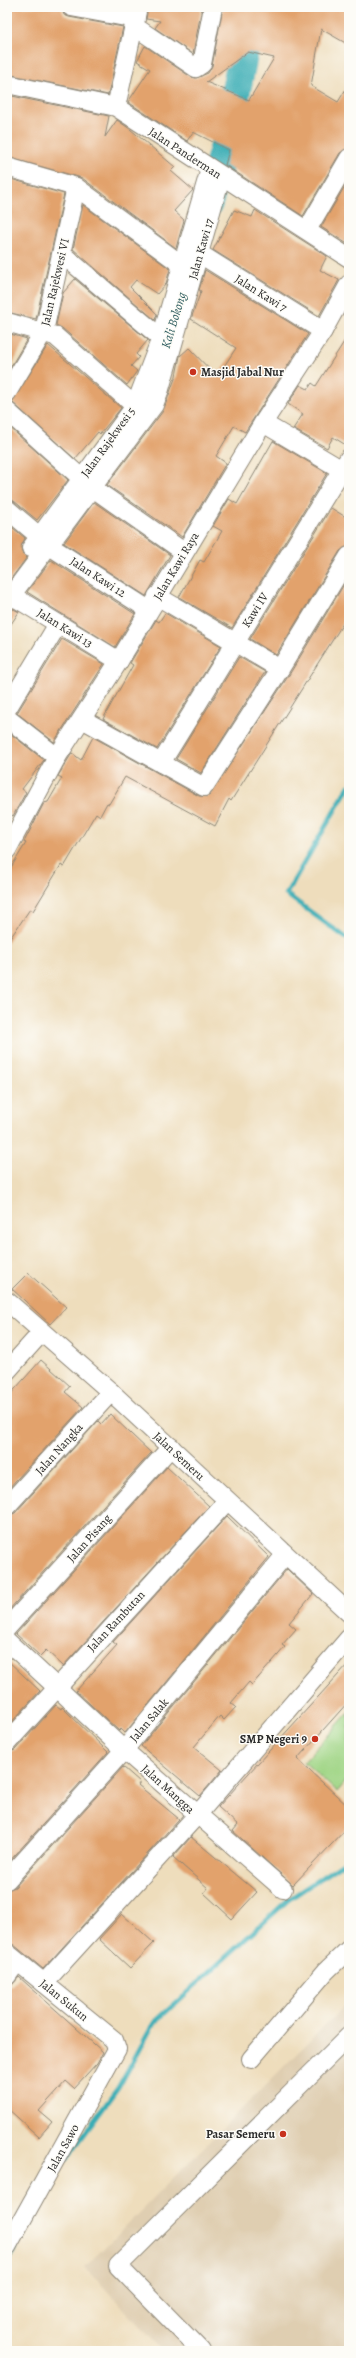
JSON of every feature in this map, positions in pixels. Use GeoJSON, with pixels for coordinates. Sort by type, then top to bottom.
{"type":"FeatureCollection","features":[{"type":"Feature","properties":{"kind":"street"},"geometry":{"type":"LineString","coordinates":[[71,7],[136,17],[196,68],[202,64],[213,7]]}},
{"type":"Feature","properties":{"kind":"street"},"geometry":{"type":"LineString","coordinates":[[116,108],[136,17]]}},
{"type":"Feature","properties":{"kind":"street","name":"Jalan Panderman"},"geometry":{"type":"LineString","coordinates":[[7,84],[116,108],[349,258]]}},
{"type":"Feature","properties":{"kind":"street"},"geometry":{"type":"LineString","coordinates":[[307,230],[349,158]]}},
{"type":"Feature","properties":{"kind":"street"},"geometry":{"type":"LineString","coordinates":[[7,167],[76,187],[182,265]]}},
{"type":"Feature","properties":{"kind":"street","name":"Jalan Kawi 17"},"geometry":{"type":"LineString","coordinates":[[87,484],[149,413],[158,397],[200,254],[216,173]]}},
{"type":"Feature","properties":{"kind":"street","name":"Jalan Rajekwesi 5"},"geometry":{"type":"LineString","coordinates":[[87,484],[135,406],[161,338],[182,265],[216,173]]}},
{"type":"Feature","properties":{"kind":"street","name":"Jalan Rajekwesi VI"},"geometry":{"type":"LineString","coordinates":[[7,393],[44,331],[76,187]]}},
{"type":"Feature","properties":{"kind":"street"},"geometry":{"type":"LineString","coordinates":[[62,254],[161,338]]}},
{"type":"Feature","properties":{"kind":"street","name":"Jalan Kawi 7"},"geometry":{"type":"LineString","coordinates":[[200,254],[323,331]]}},
{"type":"Feature","properties":{"kind":"street","name":"Jalan Kawi Raya"},"geometry":{"type":"LineString","coordinates":[[7,850],[57,757],[119,661],[184,552],[323,331],[349,284]]}},
{"type":"Feature","properties":{"kind":"street"},"geometry":{"type":"LineString","coordinates":[[7,322],[44,331],[55,336],[135,406]]}},
{"type":"Feature","properties":{"kind":"street"},"geometry":{"type":"LineString","coordinates":[[7,411],[87,484],[184,552]]}},
{"type":"Feature","properties":{"kind":"street"},"geometry":{"type":"LineString","coordinates":[[264,423],[346,467]]}},
{"type":"Feature","properties":{"kind":"street","name":"Kawi IV"},"geometry":{"type":"LineString","coordinates":[[161,763],[235,641],[346,467]]}},
{"type":"Feature","properties":{"kind":"street"},"geometry":{"type":"LineString","coordinates":[[8,593],[44,540],[87,484]]}},
{"type":"Feature","properties":{"kind":"street","name":"Jalan Kawi 12"},"geometry":{"type":"LineString","coordinates":[[7,509],[44,540],[153,603],[235,641],[280,669]]}},
{"type":"Feature","properties":{"kind":"street"},"geometry":{"type":"LineString","coordinates":[[82,719],[204,787],[280,669],[349,556]]}},
{"type":"Feature","properties":{"kind":"street","name":"Jalan Kawi 13"},"geometry":{"type":"LineString","coordinates":[[8,593],[119,661]]}},
{"type":"Feature","properties":{"kind":"street"},"geometry":{"type":"LineString","coordinates":[[7,709],[58,624]]}},
{"type":"Feature","properties":{"kind":"street"},"geometry":{"type":"LineString","coordinates":[[7,718],[57,757]]}},
{"type":"Feature","properties":{"kind":"street","name":"Jalan Semeru"},"geometry":{"type":"LineString","coordinates":[[10,1310],[42,1332],[111,1392],[349,1613]]}},
{"type":"Feature","properties":{"kind":"street"},"geometry":{"type":"LineString","coordinates":[[10,1364],[42,1332]]}},
{"type":"Feature","properties":{"kind":"street","name":"Jalan Nangka"},"geometry":{"type":"LineString","coordinates":[[7,1506],[111,1392]]}},
{"type":"Feature","properties":{"kind":"street","name":"Jalan Pisang"},"geometry":{"type":"LineString","coordinates":[[7,1628],[170,1447]]}},
{"type":"Feature","properties":{"kind":"street","name":"Jalan Rambutan"},"geometry":{"type":"LineString","coordinates":[[7,1743],[56,1687],[227,1500]]}},
{"type":"Feature","properties":{"kind":"street","name":"Jalan Salak"},"geometry":{"type":"LineString","coordinates":[[7,1880],[124,1750],[285,1555]]}},
{"type":"Feature","properties":{"kind":"street"},"geometry":{"type":"LineString","coordinates":[[283,1889],[198,1814],[349,1638]]}},
{"type":"Feature","properties":{"kind":"street","name":"Jalan Mangga"},"geometry":{"type":"LineString","coordinates":[[7,1641],[124,1750],[198,1814],[44,1983]]}},
{"type":"Feature","properties":{"kind":"street"},"geometry":{"type":"LineString","coordinates":[[251,2059],[326,1971],[349,1949]]}},
{"type":"Feature","properties":{"kind":"street","name":"Jalan Sukun"},"geometry":{"type":"LineString","coordinates":[[10,1964],[44,1983],[114,2040],[117,2049]]}},
{"type":"Feature","properties":{"kind":"street"},"geometry":{"type":"LineString","coordinates":[[201,2351],[118,2266],[349,2036]]}},
{"type":"Feature","properties":{"kind":"street","name":"Jalan Sawo"},"geometry":{"type":"LineString","coordinates":[[7,2247],[117,2049]]}},
{"type":"Feature","properties":{"kind":"shaded area","name":"Pasar Semeru"},"geometry":{"type":"Polygon","coordinates":[[[349,2001],[349,2351],[163,2351],[85,2267],[349,2001]]]}},
{"type":"Feature","properties":{"kind":"green space"},"geometry":{"type":"Polygon","coordinates":[[[349,1712],[349,1778],[337,1792],[304,1762],[349,1712]]]}},
{"type":"Feature","properties":{"kind":"building"},"geometry":{"type":"Polygon","coordinates":[[[7,7],[61,7],[64,15],[69,17],[123,27],[108,95],[7,74],[7,7]]]}},
{"type":"Feature","properties":{"kind":"building"},"geometry":{"type":"Polygon","coordinates":[[[148,7],[202,7],[193,54],[155,28],[160,21],[146,19],[148,7]]]}},
{"type":"Feature","properties":{"kind":"building"},"geometry":{"type":"Polygon","coordinates":[[[223,7],[349,7],[349,45],[321,29],[311,86],[338,102],[349,84],[349,148],[340,153],[303,216],[225,165],[229,150],[193,132],[187,141],[128,102],[150,69],[137,61],[145,46],[191,77],[196,78],[208,73],[212,66],[223,7]],[[248,52],[206,82],[249,100],[274,58],[248,52]]]}},
{"type":"Feature","properties":{"kind":"building"},"geometry":{"type":"Polygon","coordinates":[[[7,95],[109,116],[105,137],[117,120],[175,167],[171,171],[193,190],[174,211],[184,220],[176,248],[82,178],[7,157],[7,95]]]}},
{"type":"Feature","properties":{"kind":"building"},"geometry":{"type":"Polygon","coordinates":[[[7,178],[64,194],[36,319],[7,312],[7,178]]]}},
{"type":"Feature","properties":{"kind":"building"},"geometry":{"type":"Polygon","coordinates":[[[349,179],[349,245],[321,227],[349,179]]]}},
{"type":"Feature","properties":{"kind":"building"},"geometry":{"type":"Polygon","coordinates":[[[83,205],[170,269],[166,284],[157,294],[136,280],[130,287],[157,314],[155,320],[73,249],[83,205]]]}},
{"type":"Feature","properties":{"kind":"building"},"geometry":{"type":"Polygon","coordinates":[[[234,210],[252,217],[255,210],[327,256],[320,270],[339,280],[319,316],[213,250],[234,210]]]}},
{"type":"Feature","properties":{"kind":"building"},"geometry":{"type":"Polygon","coordinates":[[[205,270],[308,334],[245,432],[234,426],[216,456],[226,463],[182,537],[107,485],[163,411],[176,376],[180,356],[189,348],[217,377],[236,348],[191,319],[201,291],[199,290],[205,270]]]}},
{"type":"Feature","properties":{"kind":"building"},"geometry":{"type":"Polygon","coordinates":[[[75,279],[148,340],[136,354],[139,357],[131,366],[137,371],[127,385],[62,328],[56,325],[63,293],[75,279]]]}},
{"type":"Feature","properties":{"kind":"building"},"geometry":{"type":"Polygon","coordinates":[[[7,333],[27,339],[7,373],[7,333]]]}},
{"type":"Feature","properties":{"kind":"building"},"geometry":{"type":"Polygon","coordinates":[[[349,334],[349,447],[333,437],[327,448],[293,429],[303,414],[288,404],[300,385],[308,389],[312,383],[316,386],[349,334]]]}},
{"type":"Feature","properties":{"kind":"building"},"geometry":{"type":"Polygon","coordinates":[[[48,345],[121,408],[100,434],[98,432],[75,459],[12,402],[48,345]]]}},
{"type":"Feature","properties":{"kind":"building"},"geometry":{"type":"Polygon","coordinates":[[[7,425],[68,480],[37,520],[14,501],[7,499],[7,425]]]}},
{"type":"Feature","properties":{"kind":"building"},"geometry":{"type":"Polygon","coordinates":[[[273,441],[327,473],[232,628],[179,597],[200,560],[204,562],[222,531],[213,526],[229,499],[237,504],[273,441]]]}},
{"type":"Feature","properties":{"kind":"building"},"geometry":{"type":"Polygon","coordinates":[[[94,502],[170,555],[146,596],[64,543],[94,502]]]}},
{"type":"Feature","properties":{"kind":"building"},"geometry":{"type":"Polygon","coordinates":[[[331,508],[349,519],[349,546],[340,551],[276,655],[250,639],[331,508]]]}},
{"type":"Feature","properties":{"kind":"building"},"geometry":{"type":"Polygon","coordinates":[[[7,523],[25,538],[21,547],[22,553],[27,557],[7,584],[7,523]]]}},
{"type":"Feature","properties":{"kind":"building"},"geometry":{"type":"Polygon","coordinates":[[[51,560],[135,614],[115,647],[27,592],[51,560]]]}},
{"type":"Feature","properties":{"kind":"building"},"geometry":{"type":"Polygon","coordinates":[[[349,576],[349,614],[231,801],[229,799],[215,826],[125,777],[100,816],[96,813],[64,867],[61,865],[33,911],[30,909],[7,943],[7,874],[26,843],[24,842],[44,803],[48,802],[62,778],[58,776],[72,753],[81,760],[93,737],[199,796],[209,796],[289,675],[349,576]]]}},
{"type":"Feature","properties":{"kind":"building"},"geometry":{"type":"Polygon","coordinates":[[[14,609],[19,612],[7,630],[7,611],[14,609]]]}},
{"type":"Feature","properties":{"kind":"building"},"geometry":{"type":"Polygon","coordinates":[[[165,613],[221,646],[157,749],[103,719],[133,665],[130,663],[156,620],[159,622],[165,613]]]}},
{"type":"Feature","properties":{"kind":"building"},"geometry":{"type":"Polygon","coordinates":[[[62,639],[104,664],[54,742],[17,713],[62,639]]]}},
{"type":"Feature","properties":{"kind":"building"},"geometry":{"type":"Polygon","coordinates":[[[239,657],[265,672],[201,773],[176,759],[239,657]]]}},
{"type":"Feature","properties":{"kind":"building"},"geometry":{"type":"Polygon","coordinates":[[[7,731],[44,760],[22,789],[26,792],[13,816],[7,812],[7,731]]]}},
{"type":"Feature","properties":{"kind":"building"},"geometry":{"type":"Polygon","coordinates":[[[28,1273],[66,1307],[50,1324],[12,1289],[28,1273]]]}},
{"type":"Feature","properties":{"kind":"building"},"geometry":{"type":"Polygon","coordinates":[[[41,1360],[70,1386],[65,1392],[83,1407],[7,1490],[7,1398],[41,1360]]]}},
{"type":"Feature","properties":{"kind":"building"},"geometry":{"type":"Polygon","coordinates":[[[110,1414],[151,1453],[7,1612],[7,1516],[15,1513],[98,1421],[101,1424],[110,1414]]]}},
{"type":"Feature","properties":{"kind":"building"},"geometry":{"type":"Polygon","coordinates":[[[167,1467],[209,1506],[63,1666],[46,1650],[40,1656],[16,1634],[167,1467]]]}},
{"type":"Feature","properties":{"kind":"building"},"geometry":{"type":"Polygon","coordinates":[[[227,1516],[269,1557],[125,1733],[121,1729],[119,1731],[76,1691],[117,1645],[113,1642],[227,1516]]]}},
{"type":"Feature","properties":{"kind":"building"},"geometry":{"type":"Polygon","coordinates":[[[287,1569],[313,1594],[289,1623],[296,1629],[282,1645],[285,1647],[252,1685],[249,1682],[231,1703],[236,1707],[224,1720],[220,1716],[194,1747],[222,1770],[200,1796],[141,1746],[287,1569]]]}},
{"type":"Feature","properties":{"kind":"building"},"geometry":{"type":"Polygon","coordinates":[[[7,1660],[40,1691],[7,1727],[7,1660]]]}},
{"type":"Feature","properties":{"kind":"building"},"geometry":{"type":"Polygon","coordinates":[[[349,1663],[349,1701],[297,1759],[349,1807],[349,1826],[293,1885],[233,1831],[238,1825],[218,1807],[349,1663]]]}},
{"type":"Feature","properties":{"kind":"building"},"geometry":{"type":"Polygon","coordinates":[[[56,1705],[61,1709],[62,1707],[108,1752],[7,1864],[7,1753],[15,1750],[56,1705]]]}},
{"type":"Feature","properties":{"kind":"building"},"geometry":{"type":"Polygon","coordinates":[[[123,1767],[140,1782],[138,1785],[179,1819],[43,1969],[14,1945],[7,1943],[7,1890],[15,1887],[123,1767]]]}},
{"type":"Feature","properties":{"kind":"building"},"geometry":{"type":"Polygon","coordinates":[[[191,1837],[257,1892],[232,1919],[204,1893],[208,1888],[173,1857],[191,1837]]]}},
{"type":"Feature","properties":{"kind":"building"},"geometry":{"type":"Polygon","coordinates":[[[122,1914],[154,1943],[130,1968],[99,1939],[122,1914]]]}},
{"type":"Feature","properties":{"kind":"building"},"geometry":{"type":"Polygon","coordinates":[[[19,1977],[103,2052],[97,2063],[74,2088],[66,2081],[39,2111],[52,2122],[39,2137],[7,2108],[7,1986],[12,1985],[19,1977]]]}},
{"type":"Feature","properties":{"kind":"waterway","name":"Kali Bokong"},"geometry":{"type":"LineString","coordinates":[[208,203],[224,149],[253,7]]}},
{"type":"Feature","properties":{"kind":"waterway"},"geometry":{"type":"LineString","coordinates":[[349,786],[286,894],[349,940]]}},
{"type":"Feature","properties":{"kind":"waterway"},"geometry":{"type":"LineString","coordinates":[[66,2159],[118,2088],[154,2023],[288,1900],[349,1859]]}},
{"type":"Feature","properties":{"kind":"waterway"},"geometry":{"type":"LineString","coordinates":[[7,2264],[14,2249]]}},
{"type":"Feature","properties":{"kind":"place","name":"Masjid Jabal Nur"},"geometry":{"type":"Point","coordinates":[193,372]}},
{"type":"Feature","properties":{"kind":"place","name":"SMP Negeri 9"},"geometry":{"type":"Point","coordinates":[315,1739]}},
{"type":"Feature","properties":{"kind":"place","name":"Pasar Semeru"},"geometry":{"type":"Point","coordinates":[283,2134]}}]}
